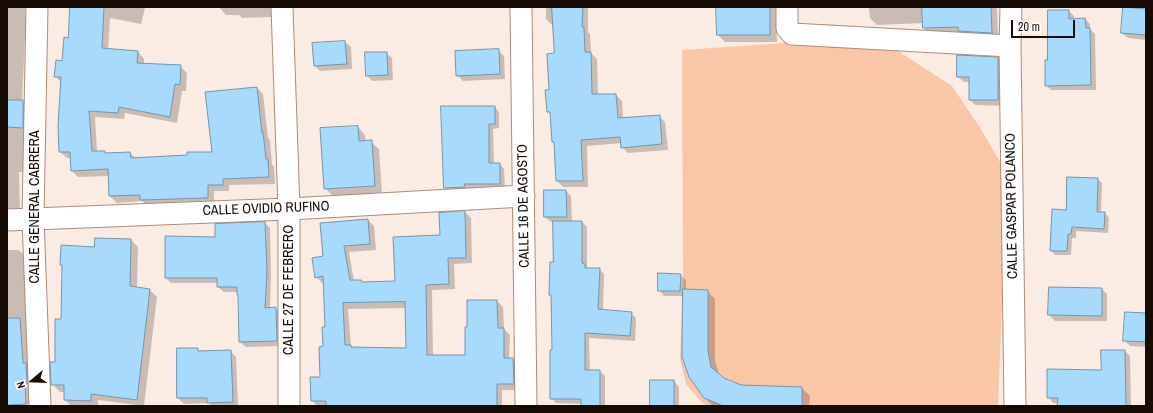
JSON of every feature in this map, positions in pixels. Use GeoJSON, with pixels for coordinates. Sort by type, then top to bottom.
{"type":"FeatureCollection","features":[{"type":"Feature","properties":{"kind":"street","name":"CALLE GENERAL CABRERA"},"geometry":{"type":"LineString","coordinates":[[38,7],[33,218],[40,406]]}},
{"type":"Feature","properties":{"kind":"street","name":"CALLE 27 DE FEBRERO"},"geometry":{"type":"LineString","coordinates":[[282,7],[289,209],[289,406]]}},
{"type":"Feature","properties":{"kind":"street","name":"CALLE 16 DE AGOSTO"},"geometry":{"type":"LineString","coordinates":[[521,7],[526,406]]}},
{"type":"Feature","properties":{"kind":"street"},"geometry":{"type":"LineString","coordinates":[[787,7],[787,28],[792,34],[1010,46]]}},
{"type":"Feature","properties":{"kind":"street","name":"CALLE GASPAR POLANCO"},"geometry":{"type":"LineString","coordinates":[[1011,7],[1010,46],[1015,406]]}},
{"type":"Feature","properties":{"kind":"street","name":"CALLE OVIDIO RUFINO"},"geometry":{"type":"LineString","coordinates":[[7,220],[289,209],[524,196]]}},
{"type":"Feature","properties":{"kind":"shaded area"},"geometry":{"type":"Polygon","coordinates":[[[830,40],[898,51],[952,86],[981,129],[1007,174],[998,406],[709,406],[702,403],[686,384],[680,359],[683,285],[682,50],[830,40]]]}},
{"type":"Feature","properties":{"kind":"building"},"geometry":{"type":"Polygon","coordinates":[[[70,7],[104,7],[102,48],[138,51],[137,63],[181,65],[180,85],[175,84],[170,117],[119,107],[118,113],[89,111],[92,151],[105,151],[105,153],[130,152],[131,158],[187,155],[187,152],[212,152],[205,92],[257,87],[262,133],[263,132],[266,159],[268,159],[269,177],[223,179],[223,185],[208,185],[208,198],[140,200],[140,195],[109,196],[108,169],[71,171],[70,152],[59,152],[58,126],[61,77],[54,77],[56,60],[62,61],[64,37],[68,38],[70,7]]]}},
{"type":"Feature","properties":{"kind":"building"},"geometry":{"type":"Polygon","coordinates":[[[552,7],[583,7],[582,27],[584,27],[585,52],[591,52],[592,94],[616,94],[618,118],[660,115],[662,144],[621,148],[620,137],[581,140],[583,181],[556,181],[554,142],[552,142],[550,112],[547,112],[545,90],[549,90],[547,54],[554,53],[552,7]]]}},
{"type":"Feature","properties":{"kind":"building"},"geometry":{"type":"Polygon","coordinates":[[[716,7],[770,7],[770,35],[717,35],[716,7]]]}},
{"type":"Feature","properties":{"kind":"building"},"geometry":{"type":"Polygon","coordinates":[[[922,7],[991,7],[992,33],[958,31],[958,27],[923,28],[922,7]]]}},
{"type":"Feature","properties":{"kind":"building"},"geometry":{"type":"Polygon","coordinates":[[[1123,7],[1146,9],[1146,35],[1121,33],[1123,7]]]}},
{"type":"Feature","properties":{"kind":"building"},"geometry":{"type":"Polygon","coordinates":[[[1048,10],[1069,10],[1069,19],[1085,18],[1086,28],[1090,28],[1091,85],[1045,86],[1048,10]]]}},
{"type":"Feature","properties":{"kind":"building"},"geometry":{"type":"Polygon","coordinates":[[[345,41],[347,64],[314,66],[312,43],[345,41]]]}},
{"type":"Feature","properties":{"kind":"building"},"geometry":{"type":"Polygon","coordinates":[[[499,49],[500,74],[456,76],[455,51],[499,49]]]}},
{"type":"Feature","properties":{"kind":"building"},"geometry":{"type":"Polygon","coordinates":[[[365,52],[387,52],[388,75],[366,76],[365,52]]]}},
{"type":"Feature","properties":{"kind":"building"},"geometry":{"type":"Polygon","coordinates":[[[957,55],[998,57],[998,100],[969,100],[969,77],[957,77],[957,55]]]}},
{"type":"Feature","properties":{"kind":"building"},"geometry":{"type":"Polygon","coordinates":[[[7,100],[23,100],[23,128],[7,127],[7,100]]]}},
{"type":"Feature","properties":{"kind":"building"},"geometry":{"type":"Polygon","coordinates":[[[441,106],[495,106],[495,124],[489,124],[489,163],[500,163],[500,184],[464,184],[465,187],[444,188],[441,106]]]}},
{"type":"Feature","properties":{"kind":"building"},"geometry":{"type":"Polygon","coordinates":[[[358,126],[359,141],[372,140],[375,186],[324,189],[320,128],[358,126]]]}},
{"type":"Feature","properties":{"kind":"building"},"geometry":{"type":"Polygon","coordinates":[[[1067,177],[1098,178],[1097,212],[1105,212],[1104,229],[1072,227],[1071,234],[1068,234],[1067,251],[1050,251],[1052,209],[1066,210],[1067,177]]]}},
{"type":"Feature","properties":{"kind":"building"},"geometry":{"type":"Polygon","coordinates":[[[544,190],[566,190],[567,217],[544,217],[544,190]]]}},
{"type":"Feature","properties":{"kind":"building"},"geometry":{"type":"Polygon","coordinates":[[[465,211],[466,258],[448,258],[449,284],[426,285],[427,355],[465,355],[467,300],[497,300],[498,328],[504,328],[504,358],[513,358],[514,384],[497,384],[497,406],[326,406],[326,401],[311,401],[310,377],[320,377],[319,347],[323,346],[322,327],[325,327],[323,276],[315,278],[312,258],[323,256],[320,223],[368,219],[370,244],[344,246],[350,280],[361,280],[362,282],[395,281],[393,237],[440,235],[439,213],[465,211]],[[405,302],[343,303],[345,345],[351,345],[351,347],[406,348],[405,302]]]}},
{"type":"Feature","properties":{"kind":"building"},"geometry":{"type":"Polygon","coordinates":[[[553,221],[582,221],[582,263],[585,264],[585,268],[600,268],[598,309],[632,312],[630,336],[585,333],[585,370],[600,370],[600,406],[581,406],[581,399],[550,399],[550,350],[552,350],[551,295],[549,295],[550,262],[553,262],[553,221]]]}},
{"type":"Feature","properties":{"kind":"building"},"geometry":{"type":"Polygon","coordinates":[[[265,222],[267,271],[265,308],[276,307],[277,341],[239,342],[237,287],[217,287],[217,278],[165,278],[165,236],[215,237],[215,224],[265,222]]]}},
{"type":"Feature","properties":{"kind":"building"},"geometry":{"type":"Polygon","coordinates":[[[95,238],[131,239],[130,286],[150,289],[137,400],[91,394],[91,401],[64,400],[64,385],[51,385],[50,362],[55,362],[55,319],[61,319],[61,245],[94,247],[95,238]]]}},
{"type":"Feature","properties":{"kind":"building"},"geometry":{"type":"Polygon","coordinates":[[[658,273],[681,274],[680,291],[658,291],[658,273]]]}},
{"type":"Feature","properties":{"kind":"building"},"geometry":{"type":"Polygon","coordinates":[[[1049,287],[1102,288],[1102,316],[1048,315],[1049,287]]]}},
{"type":"Feature","properties":{"kind":"building"},"geometry":{"type":"Polygon","coordinates":[[[683,289],[708,290],[708,351],[711,367],[724,378],[741,385],[802,387],[802,406],[723,406],[704,398],[689,377],[682,357],[683,289]]]}},
{"type":"Feature","properties":{"kind":"building"},"geometry":{"type":"Polygon","coordinates":[[[1125,312],[1146,313],[1146,342],[1123,341],[1125,312]]]}},
{"type":"Feature","properties":{"kind":"building"},"geometry":{"type":"Polygon","coordinates":[[[7,318],[20,318],[23,363],[26,363],[26,404],[7,405],[7,318]]]}},
{"type":"Feature","properties":{"kind":"building"},"geometry":{"type":"Polygon","coordinates":[[[177,348],[198,348],[198,351],[231,350],[233,402],[207,403],[207,398],[177,398],[177,348]]]}},
{"type":"Feature","properties":{"kind":"building"},"geometry":{"type":"Polygon","coordinates":[[[1101,350],[1125,350],[1126,406],[1057,406],[1058,398],[1047,398],[1047,369],[1101,370],[1101,350]]]}},
{"type":"Feature","properties":{"kind":"building"},"geometry":{"type":"Polygon","coordinates":[[[650,380],[674,380],[674,406],[650,406],[650,380]]]}}]}
